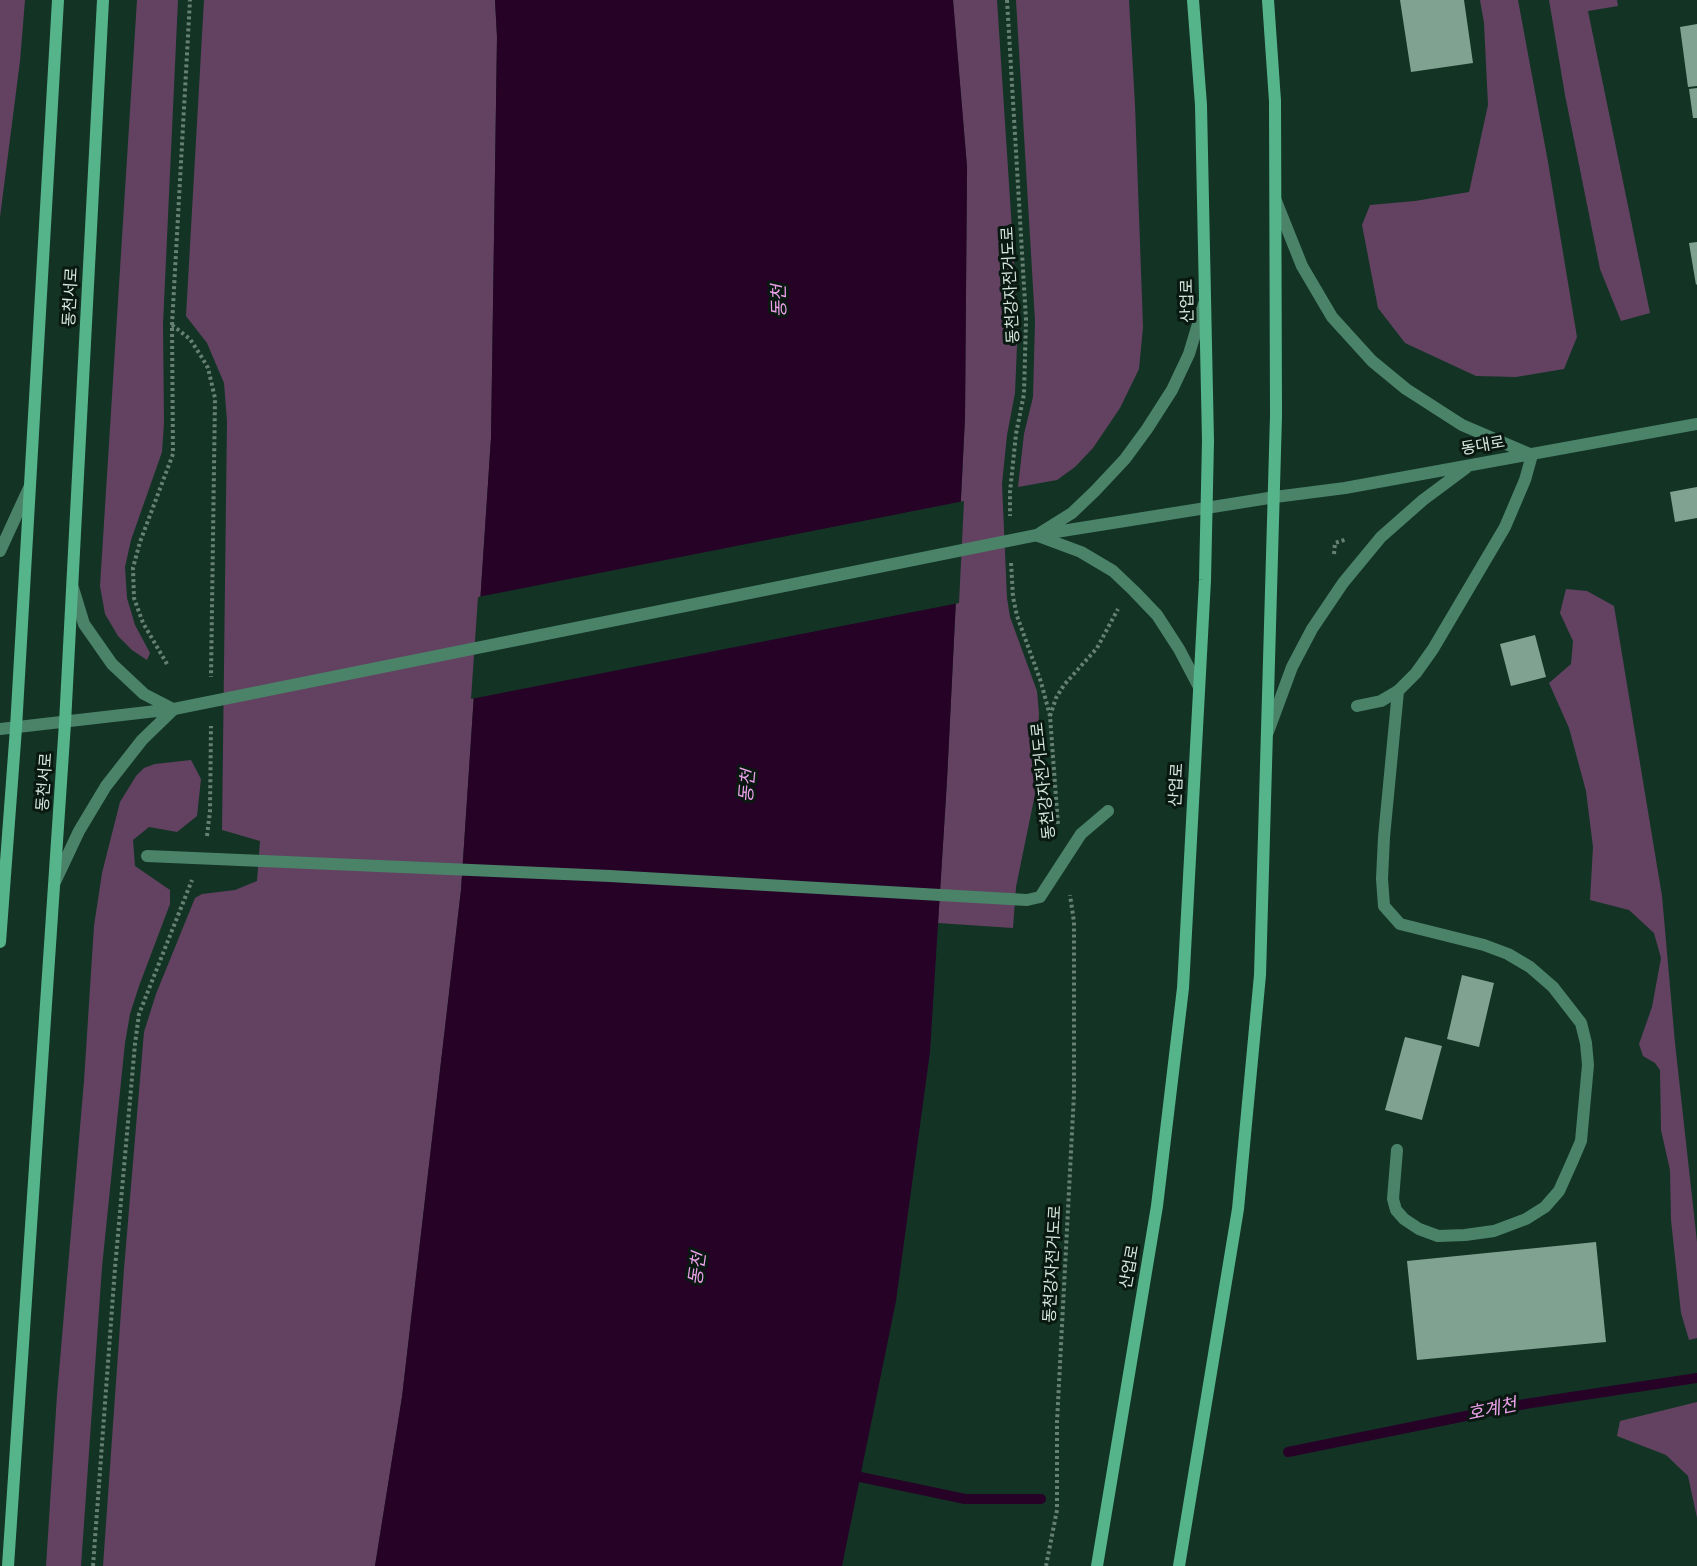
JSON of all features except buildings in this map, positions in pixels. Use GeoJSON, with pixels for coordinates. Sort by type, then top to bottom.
{"type":"FeatureCollection","features":[{"type":"Feature","properties":{"kind":"main road","name":"동천서로"},"geometry":{"type":"LineString","coordinates":[[0,942],[16,728],[58,0]]}},
{"type":"Feature","properties":{"kind":"main road","name":"동천서로"},"geometry":{"type":"LineString","coordinates":[[8,1566],[65,723],[103,0]]}},
{"type":"Feature","properties":{"kind":"main road","name":"산업로"},"geometry":{"type":"LineString","coordinates":[[1097,1566],[1157,1206],[1183,988],[1208,508],[1200,105],[1193,0]]}},
{"type":"Feature","properties":{"kind":"main road"},"geometry":{"type":"LineString","coordinates":[[1179,1566],[1238,1209],[1260,975],[1275,497],[1275,101],[1268,0]]}},
{"type":"Feature","properties":{"kind":"street"},"geometry":{"type":"LineString","coordinates":[[1275,199],[1302,266],[1332,317],[1372,361],[1406,389],[1462,425],[1532,454],[1525,480],[1504,527],[1433,649],[1416,673],[1398,691],[1381,701],[1357,706]]}},
{"type":"Feature","properties":{"kind":"street"},"geometry":{"type":"LineString","coordinates":[[1037,536],[1072,513],[1095,491],[1125,459],[1148,429],[1172,390],[1189,354],[1205,302]]}},
{"type":"Feature","properties":{"kind":"street","name":"동대로"},"geometry":{"type":"LineString","coordinates":[[0,729],[174,709],[1037,536],[1275,497],[1345,488],[1697,424]]}},
{"type":"Feature","properties":{"kind":"street"},"geometry":{"type":"LineString","coordinates":[[1268,733],[1292,667],[1311,629],[1343,583],[1381,537],[1423,500],[1468,466]]}},
{"type":"Feature","properties":{"kind":"street"},"geometry":{"type":"LineString","coordinates":[[0,551],[30,486]]}},
{"type":"Feature","properties":{"kind":"street"},"geometry":{"type":"LineString","coordinates":[[1037,536],[1081,552],[1113,571],[1157,615],[1179,649],[1199,687]]}},
{"type":"Feature","properties":{"kind":"street"},"geometry":{"type":"LineString","coordinates":[[54,883],[79,831],[106,786],[142,740],[174,709],[144,694],[112,664],[84,624],[72,585]]}},
{"type":"Feature","properties":{"kind":"street"},"geometry":{"type":"LineString","coordinates":[[1397,1150],[1393,1199],[1396,1210],[1404,1219],[1419,1229],[1438,1236],[1465,1235],[1494,1231],[1526,1219],[1545,1207],[1559,1191],[1581,1142],[1588,1065],[1581,1023],[1553,987],[1530,967],[1508,954],[1484,945],[1400,924],[1384,906],[1382,879],[1384,837],[1398,691]]}},
{"type":"Feature","properties":{"kind":"street"},"geometry":{"type":"LineString","coordinates":[[147,856],[610,876],[1027,900],[1040,897],[1081,834],[1108,811]]}},
{"type":"Feature","properties":{"kind":"path"},"geometry":{"type":"LineString","coordinates":[[167,664],[143,622],[134,598],[134,568],[140,542],[173,454],[172,325],[190,0]]}},
{"type":"Feature","properties":{"kind":"path","name":"동천강자전거도로"},"geometry":{"type":"LineString","coordinates":[[1007,0],[1026,320],[1024,394],[1010,492],[1010,521]]}},
{"type":"Feature","properties":{"kind":"path"},"geometry":{"type":"LineString","coordinates":[[172,325],[190,339],[201,356],[208,368],[215,398],[211,678]]}},
{"type":"Feature","properties":{"kind":"path","name":"동천강자전거도로"},"geometry":{"type":"LineString","coordinates":[[1011,553],[1013,597],[1017,616],[1041,682],[1050,716],[1057,822],[1065,858],[1074,922],[1074,1094],[1057,1422],[1057,1510],[1046,1566]]}},
{"type":"Feature","properties":{"kind":"path"},"geometry":{"type":"LineString","coordinates":[[1050,716],[1056,698],[1064,685],[1096,648],[1119,607]]}},
{"type":"Feature","properties":{"kind":"path"},"geometry":{"type":"LineString","coordinates":[[93,1566],[115,1268],[139,1014],[207,835],[210,811],[211,724]]}},
{"type":"Feature","properties":{"kind":"shaded area"},"geometry":{"type":"Polygon","coordinates":[[[0,0],[25,0],[20,61],[0,217],[0,0]]]}},
{"type":"Feature","properties":{"kind":"shaded area"},"geometry":{"type":"Polygon","coordinates":[[[137,0],[178,0],[163,324],[162,452],[131,540],[125,567],[127,598],[135,625],[150,653],[147,660],[132,650],[118,636],[105,614],[100,586],[137,0]]]}},
{"type":"Feature","properties":{"kind":"shaded area"},"geometry":{"type":"Polygon","coordinates":[[[204,0],[495,0],[497,37],[491,438],[461,890],[402,1397],[375,1566],[103,1566],[144,1032],[156,994],[195,898],[202,894],[235,890],[257,881],[260,841],[222,830],[227,421],[224,383],[207,343],[186,316],[204,0]]]}},
{"type":"Feature","properties":{"kind":"shaded area"},"geometry":{"type":"Polygon","coordinates":[[[953,0],[997,0],[1018,322],[1015,393],[1007,435],[1002,484],[1007,598],[1010,617],[1037,691],[1039,714],[1035,794],[1016,887],[1013,928],[938,923],[965,417],[967,167],[953,0]]]}},
{"type":"Feature","properties":{"kind":"shaded area"},"geometry":{"type":"Polygon","coordinates":[[[1016,0],[1129,0],[1143,327],[1139,369],[1120,408],[1093,448],[1075,467],[1057,480],[1018,487],[1024,434],[1033,397],[1035,321],[1016,0]]]}},
{"type":"Feature","properties":{"kind":"shaded area"},"geometry":{"type":"Polygon","coordinates":[[[1480,0],[1518,0],[1577,337],[1564,369],[1516,377],[1476,376],[1405,343],[1378,308],[1362,225],[1370,205],[1415,201],[1469,192],[1488,105],[1484,23],[1480,0]]]}},
{"type":"Feature","properties":{"kind":"shaded area"},"geometry":{"type":"Polygon","coordinates":[[[1549,0],[1617,0],[1618,6],[1588,11],[1650,313],[1621,321],[1600,269],[1565,95],[1549,0]]]}},
{"type":"Feature","properties":{"kind":"shaded area"},"geometry":{"type":"Polygon","coordinates":[[[1566,589],[1587,591],[1614,606],[1662,896],[1675,1043],[1697,1242],[1697,1338],[1689,1340],[1681,1313],[1671,1220],[1670,1170],[1661,1130],[1660,1070],[1655,1063],[1643,1056],[1639,1044],[1652,1007],[1661,958],[1654,933],[1629,910],[1590,900],[1593,847],[1586,791],[1569,728],[1549,683],[1571,664],[1573,641],[1560,613],[1566,589]]]}},
{"type":"Feature","properties":{"kind":"shaded area"},"geometry":{"type":"Polygon","coordinates":[[[191,760],[201,779],[197,816],[177,832],[149,827],[133,840],[135,866],[170,890],[170,904],[139,986],[130,1014],[125,1043],[102,1267],[81,1566],[46,1566],[57,1395],[84,1081],[94,926],[102,873],[120,802],[136,776],[144,768],[155,764],[191,760]]]}},
{"type":"Feature","properties":{"kind":"shaded area"},"geometry":{"type":"Polygon","coordinates":[[[1697,1402],[1697,1518],[1688,1476],[1666,1455],[1617,1436],[1620,1421],[1697,1402]]]}},
{"type":"Feature","properties":{"kind":"water","name":"동천"},"geometry":{"type":"Polygon","coordinates":[[[495,0],[953,0],[967,167],[965,417],[947,780],[930,1052],[896,1301],[842,1566],[375,1566],[402,1397],[461,890],[491,438],[497,37],[495,0]]]}},
{"type":"Feature","properties":{"kind":"pier"},"geometry":{"type":"Polygon","coordinates":[[[964,501],[959,603],[471,699],[478,597],[964,501]]]}},
{"type":"Feature","properties":{"kind":"waterway","name":"호계천"},"geometry":{"type":"LineString","coordinates":[[1288,1452],[1525,1404],[1697,1378]]}},
{"type":"Feature","properties":{"kind":"waterway"},"geometry":{"type":"LineString","coordinates":[[846,1474],[965,1499],[1041,1499]]}}]}
